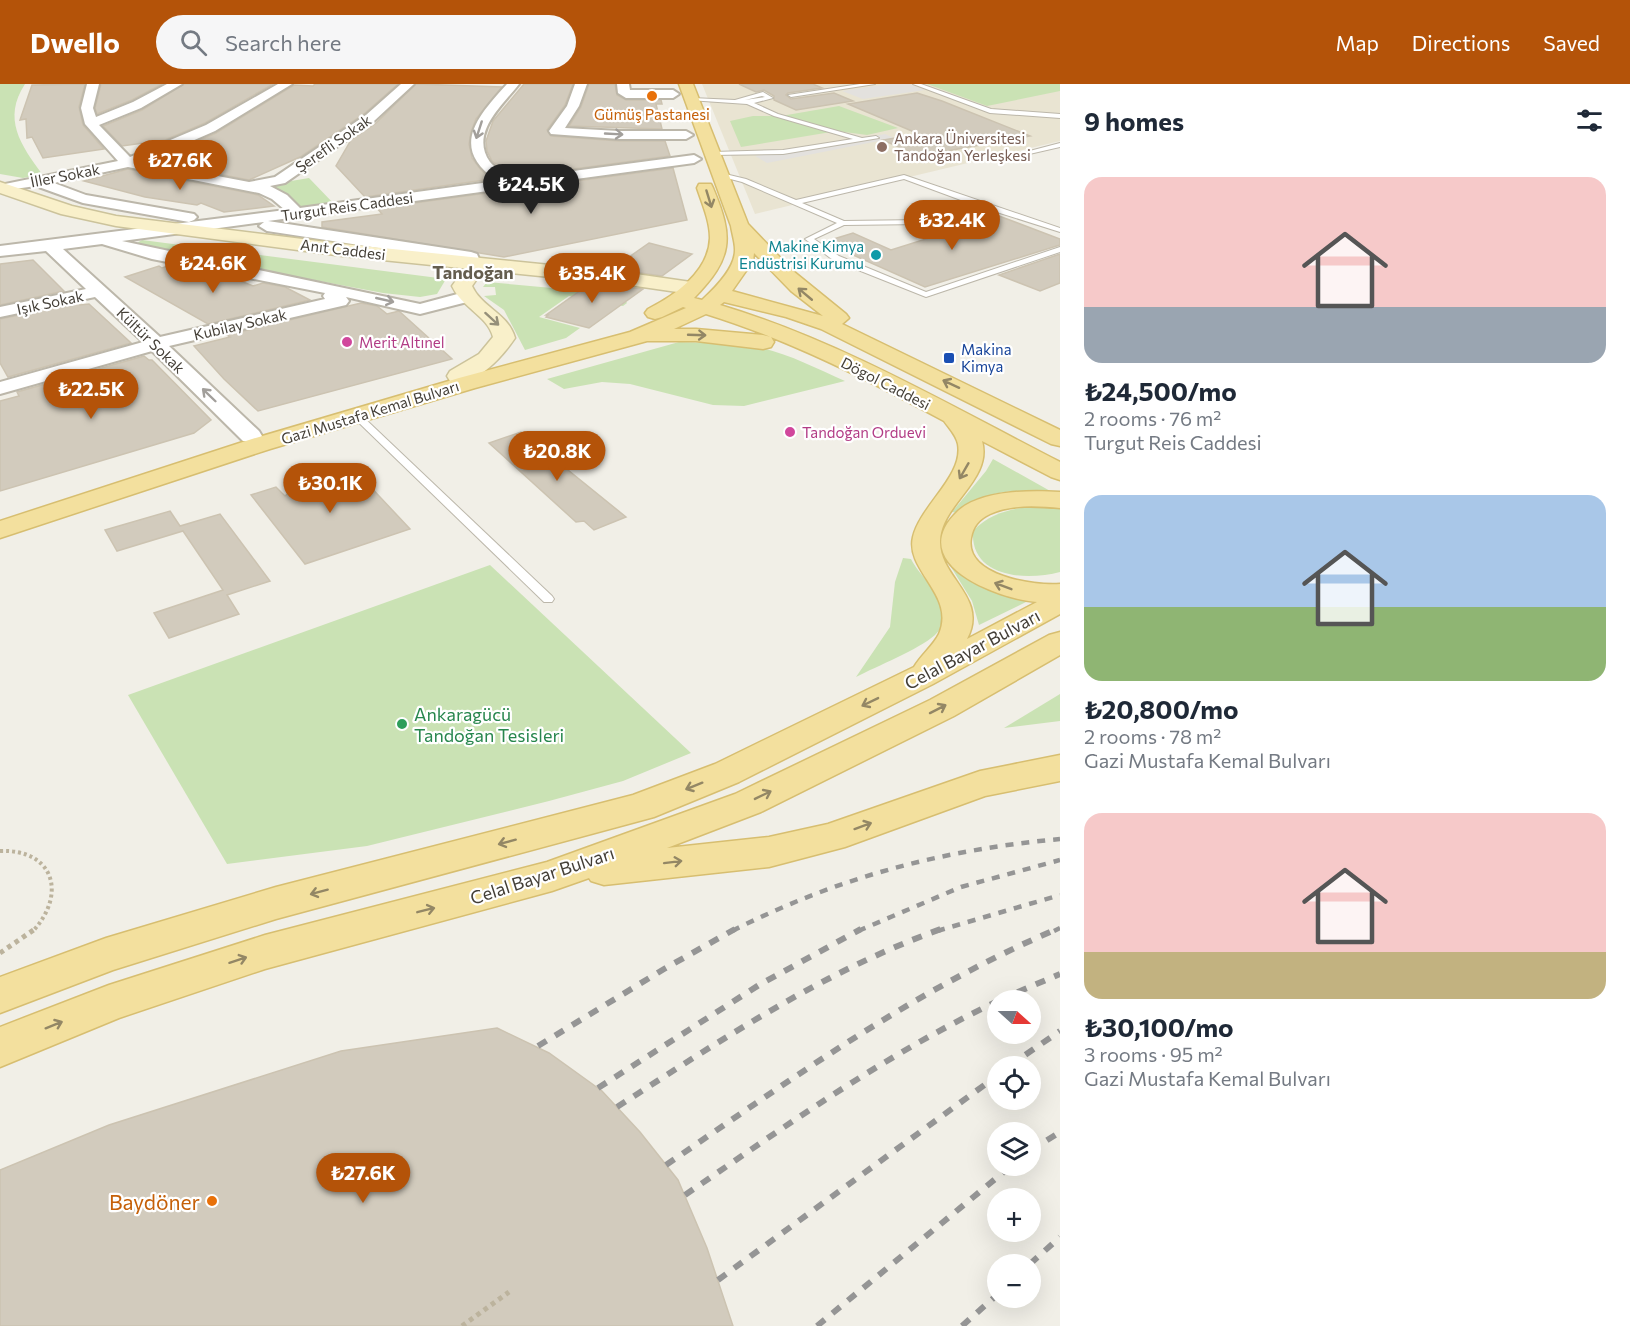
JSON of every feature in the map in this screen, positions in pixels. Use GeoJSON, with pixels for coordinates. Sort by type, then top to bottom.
{"type":"FeatureCollection","features":[{"type":"Feature","properties":{"kind":"main road"},"geometry":{"type":"LineString","coordinates":[[676,87],[687,135],[706,190],[719,240],[712,262],[685,294]]}},
{"type":"Feature","properties":{"kind":"main road"},"geometry":{"type":"LineString","coordinates":[[676,87],[692,100],[740,226],[745,250],[742,261],[713,301]]}},
{"type":"Feature","properties":{"kind":"main road","name":"Anıt Caddesi"},"geometry":{"type":"LineString","coordinates":[[1,191],[53,217],[141,233],[469,279],[685,294]]}},
{"type":"Feature","properties":{"kind":"main road","name":"Anıt Caddesi"},"geometry":{"type":"LineString","coordinates":[[1,191],[116,221],[469,279]]}},
{"type":"Feature","properties":{"kind":"main road"},"geometry":{"type":"LineString","coordinates":[[740,226],[790,280],[815,302],[905,362]]}},
{"type":"Feature","properties":{"kind":"main road"},"geometry":{"type":"LineString","coordinates":[[458,376],[487,359],[504,338],[503,330],[469,279]]}},
{"type":"Feature","properties":{"kind":"main road","name":"Dögol Caddesi"},"geometry":{"type":"LineString","coordinates":[[685,294],[713,301],[793,313],[828,324],[1060,439]]}},
{"type":"Feature","properties":{"kind":"main road","name":"Gazi Mustafa Kemal Bulvarı"},"geometry":{"type":"LineString","coordinates":[[0,515],[251,436],[609,332],[685,294]]}},
{"type":"Feature","properties":{"kind":"main road","name":"Dögol Caddesi"},"geometry":{"type":"LineString","coordinates":[[713,301],[791,339],[846,362],[1060,472]]}},
{"type":"Feature","properties":{"kind":"main road","name":"Gazi Mustafa Kemal Bulvarı"},"geometry":{"type":"LineString","coordinates":[[0,530],[357,416],[467,383],[638,337],[713,301]]}},
{"type":"Feature","properties":{"kind":"main road"},"geometry":{"type":"LineString","coordinates":[[638,337],[696,335],[750,340],[846,362]]}},
{"type":"Feature","properties":{"kind":"main road"},"geometry":{"type":"LineString","coordinates":[[985,400],[1060,421]]}},
{"type":"Feature","properties":{"kind":"main road"},"geometry":{"type":"LineString","coordinates":[[922,676],[953,639],[960,617],[951,594],[934,567],[925,542],[930,524],[970,460],[971,446],[966,433],[955,419]]}},
{"type":"Feature","properties":{"kind":"main road"},"geometry":{"type":"LineString","coordinates":[[1060,500],[1032,498],[996,502],[972,513],[960,528],[956,544],[962,561],[986,579],[1019,592],[1048,595],[1060,593]]}},
{"type":"Feature","properties":{"kind":"main road","name":"Celal Bayar Bulvarı"},"geometry":{"type":"LineString","coordinates":[[0,995],[106,956],[276,903],[641,807],[727,773],[922,676],[1060,602]]}},
{"type":"Feature","properties":{"kind":"main road","name":"Celal Bayar Bulvarı"},"geometry":{"type":"LineString","coordinates":[[0,1047],[109,1003],[265,952],[552,876],[748,803],[942,708],[1060,642]]}},
{"type":"Feature","properties":{"kind":"main road"},"geometry":{"type":"LineString","coordinates":[[552,876],[769,852],[832,837],[980,784],[1060,768]]}},
{"type":"Feature","properties":{"kind":"street"},"geometry":{"type":"LineString","coordinates":[[93,84],[87,108],[92,124],[128,163],[277,193],[296,213]]}},
{"type":"Feature","properties":{"kind":"street"},"geometry":{"type":"LineString","coordinates":[[92,124],[176,84]]}},
{"type":"Feature","properties":{"kind":"street","name":"İller Sokak"},"geometry":{"type":"LineString","coordinates":[[1,191],[35,181],[128,163],[232,119],[286,84]]}},
{"type":"Feature","properties":{"kind":"street","name":"Şerefli Sokak"},"geometry":{"type":"LineString","coordinates":[[250,186],[280,180],[370,118],[408,84]]}},
{"type":"Feature","properties":{"kind":"street"},"geometry":{"type":"LineString","coordinates":[[509,183],[484,164],[476,144],[478,130],[484,118],[513,84]]}},
{"type":"Feature","properties":{"kind":"street"},"geometry":{"type":"LineString","coordinates":[[581,84],[573,106],[556,131],[687,135]]}},
{"type":"Feature","properties":{"kind":"street"},"geometry":{"type":"LineString","coordinates":[[623,84],[626,94],[676,87]]}},
{"type":"Feature","properties":{"kind":"street"},"geometry":{"type":"LineString","coordinates":[[88,100],[140,103]]}},
{"type":"Feature","properties":{"kind":"street","name":"Turgut Reis Caddesi"},"geometry":{"type":"LineString","coordinates":[[0,251],[98,240],[694,159]]}},
{"type":"Feature","properties":{"kind":"street"},"geometry":{"type":"LineString","coordinates":[[35,181],[82,199],[170,215],[236,221],[471,256],[469,279],[420,309],[342,291],[152,254],[98,240]]}},
{"type":"Feature","properties":{"kind":"street","name":"Kültür Sokak"},"geometry":{"type":"LineString","coordinates":[[49,245],[251,436]]}},
{"type":"Feature","properties":{"kind":"street","name":"Işık Sokak"},"geometry":{"type":"LineString","coordinates":[[0,312],[100,291]]}},
{"type":"Feature","properties":{"kind":"street","name":"Kubilay Sokak"},"geometry":{"type":"LineString","coordinates":[[0,388],[156,344],[340,301],[332,296],[342,291]]}},
{"type":"Feature","properties":{"kind":"lane"},"geometry":{"type":"LineString","coordinates":[[791,95],[872,84]]}},
{"type":"Feature","properties":{"kind":"lane"},"geometry":{"type":"LineString","coordinates":[[916,84],[990,111],[1060,116]]}},
{"type":"Feature","properties":{"kind":"lane"},"geometry":{"type":"LineString","coordinates":[[736,100],[763,94],[770,98],[748,102]]}},
{"type":"Feature","properties":{"kind":"lane"},"geometry":{"type":"LineString","coordinates":[[692,100],[748,102],[776,115],[862,140]]}},
{"type":"Feature","properties":{"kind":"lane"},"geometry":{"type":"LineString","coordinates":[[713,154],[783,152],[876,138]]}},
{"type":"Feature","properties":{"kind":"lane"},"geometry":{"type":"LineString","coordinates":[[1025,153],[1060,145]]}},
{"type":"Feature","properties":{"kind":"lane"},"geometry":{"type":"LineString","coordinates":[[720,175],[744,180],[843,223]]}},
{"type":"Feature","properties":{"kind":"lane"},"geometry":{"type":"LineString","coordinates":[[796,202],[904,177],[1060,230]]}},
{"type":"Feature","properties":{"kind":"lane"},"geometry":{"type":"LineString","coordinates":[[984,206],[923,222],[843,223],[809,239],[836,258],[926,295],[1060,249]]}},
{"type":"Feature","properties":{"kind":"lane"},"geometry":{"type":"LineString","coordinates":[[357,416],[548,599]]}},
{"type":"Feature","properties":{"kind":"path"},"geometry":{"type":"LineString","coordinates":[[0,851],[25,854],[41,862],[51,875],[53,892],[48,910],[35,929],[16,945],[0,953]]}},
{"type":"Feature","properties":{"kind":"path"},"geometry":{"type":"LineString","coordinates":[[462,1326],[509,1292]]}},
{"type":"Feature","properties":{"kind":"shaded area","name":"Ankara Üniversitesi Tandoğan Yerleşkesi"},"geometry":{"type":"Polygon","coordinates":[[[702,84],[1060,84],[1060,141],[755,214],[702,84]]]}},
{"type":"Feature","properties":{"kind":"shaded area"},"geometry":{"type":"Polygon","coordinates":[[[888,84],[910,84],[925,90],[863,99],[842,91],[888,84]]]}},
{"type":"Feature","properties":{"kind":"shaded area"},"geometry":{"type":"Polygon","coordinates":[[[885,134],[894,138],[767,163],[755,156],[885,134]]]}},
{"type":"Feature","properties":{"kind":"green space"},"geometry":{"type":"Polygon","coordinates":[[[0,84],[25,84],[15,109],[17,131],[27,153],[42,174],[23,178],[0,174],[0,84]]]}},
{"type":"Feature","properties":{"kind":"green space"},"geometry":{"type":"Polygon","coordinates":[[[927,84],[1060,84],[1060,91],[987,106],[927,84]]]}},
{"type":"Feature","properties":{"kind":"green space"},"geometry":{"type":"Polygon","coordinates":[[[839,106],[898,128],[867,135],[837,131],[741,147],[730,121],[753,116],[781,116],[839,106]]]}},
{"type":"Feature","properties":{"kind":"green space"},"geometry":{"type":"Polygon","coordinates":[[[309,178],[335,205],[301,210],[283,195],[261,186],[309,178]]]}},
{"type":"Feature","properties":{"kind":"green space"},"geometry":{"type":"Polygon","coordinates":[[[142,240],[446,279],[437,294],[420,297],[383,293],[132,246],[142,240]]]}},
{"type":"Feature","properties":{"kind":"green space"},"geometry":{"type":"Polygon","coordinates":[[[487,282],[607,293],[622,296],[627,303],[623,306],[569,296],[539,317],[580,328],[566,338],[525,350],[504,310],[484,296],[496,295],[495,287],[483,287],[487,282]]]}},
{"type":"Feature","properties":{"kind":"green space"},"geometry":{"type":"Polygon","coordinates":[[[679,342],[762,348],[794,358],[845,381],[744,406],[713,405],[630,384],[602,382],[564,389],[547,379],[679,342]]]}},
{"type":"Feature","properties":{"kind":"green space"},"geometry":{"type":"Polygon","coordinates":[[[993,459],[1052,492],[1002,492],[980,499],[957,513],[952,512],[986,471],[993,459]]]}},
{"type":"Feature","properties":{"kind":"green space"},"geometry":{"type":"Polygon","coordinates":[[[1032,506],[1060,507],[1060,572],[1032,576],[1017,575],[990,567],[981,559],[974,547],[973,531],[993,516],[1032,506]]]}},
{"type":"Feature","properties":{"kind":"green space"},"geometry":{"type":"Polygon","coordinates":[[[903,558],[911,559],[939,599],[943,617],[941,625],[938,632],[928,641],[856,677],[890,627],[895,582],[903,558]]]}},
{"type":"Feature","properties":{"kind":"green space","name":"Ankaragücü Tandoğan Tesisleri"},"geometry":{"type":"Polygon","coordinates":[[[490,565],[691,753],[623,781],[367,846],[227,864],[128,695],[490,565]]]}},
{"type":"Feature","properties":{"kind":"green space"},"geometry":{"type":"Polygon","coordinates":[[[956,566],[1002,594],[1028,601],[979,625],[972,601],[951,567],[956,566]]]}},
{"type":"Feature","properties":{"kind":"green space"},"geometry":{"type":"Polygon","coordinates":[[[1060,694],[1060,721],[1004,728],[1060,694]]]}},
{"type":"Feature","properties":{"kind":"building"},"geometry":{"type":"Polygon","coordinates":[[[85,84],[79,107],[83,125],[104,149],[43,158],[32,137],[27,138],[26,119],[20,120],[32,85],[85,84]]]}},
{"type":"Feature","properties":{"kind":"building"},"geometry":{"type":"Polygon","coordinates":[[[101,84],[162,84],[132,100],[97,114],[95,108],[101,84]]]}},
{"type":"Feature","properties":{"kind":"building"},"geometry":{"type":"Polygon","coordinates":[[[184,84],[273,84],[205,123],[165,140],[122,146],[103,126],[142,110],[184,84]]]}},
{"type":"Feature","properties":{"kind":"building"},"geometry":{"type":"Polygon","coordinates":[[[315,84],[398,84],[365,113],[300,157],[249,180],[152,161],[216,133],[294,85],[313,86],[315,84]]]}},
{"type":"Feature","properties":{"kind":"building"},"geometry":{"type":"Polygon","coordinates":[[[416,84],[502,87],[476,119],[469,144],[472,158],[492,179],[365,197],[336,166],[351,140],[376,123],[416,84]]]}},
{"type":"Feature","properties":{"kind":"building"},"geometry":{"type":"Polygon","coordinates":[[[524,84],[573,84],[565,105],[547,130],[551,136],[619,141],[665,141],[670,156],[514,177],[492,161],[487,151],[486,141],[493,121],[524,84]]]}},
{"type":"Feature","properties":{"kind":"building"},"geometry":{"type":"Polygon","coordinates":[[[589,84],[615,84],[617,95],[626,100],[661,100],[662,104],[656,104],[662,129],[569,126],[581,107],[589,84]]]}},
{"type":"Feature","properties":{"kind":"building"},"geometry":{"type":"Polygon","coordinates":[[[739,84],[813,84],[822,88],[786,95],[791,99],[834,93],[853,101],[796,110],[774,100],[774,96],[764,90],[756,92],[739,84]]]}},
{"type":"Feature","properties":{"kind":"building"},"geometry":{"type":"Polygon","coordinates":[[[917,93],[1030,136],[919,156],[883,140],[919,134],[848,104],[917,93]]]}},
{"type":"Feature","properties":{"kind":"building"},"geometry":{"type":"Polygon","coordinates":[[[673,168],[687,220],[504,257],[322,227],[322,222],[382,214],[377,208],[673,168]]]}},
{"type":"Feature","properties":{"kind":"building"},"geometry":{"type":"Polygon","coordinates":[[[128,169],[258,195],[274,206],[224,212],[201,203],[197,205],[145,197],[84,181],[128,169]]]}},
{"type":"Feature","properties":{"kind":"building"},"geometry":{"type":"Polygon","coordinates":[[[999,216],[1060,239],[1060,245],[925,287],[824,242],[853,233],[891,250],[999,216]]]}},
{"type":"Feature","properties":{"kind":"building"},"geometry":{"type":"Polygon","coordinates":[[[649,243],[692,254],[662,276],[612,269],[649,243]]]}},
{"type":"Feature","properties":{"kind":"building"},"geometry":{"type":"Polygon","coordinates":[[[1060,254],[1060,283],[1040,291],[999,275],[1060,254]]]}},
{"type":"Feature","properties":{"kind":"building"},"geometry":{"type":"Polygon","coordinates":[[[33,260],[64,291],[0,305],[0,264],[33,260]]]}},
{"type":"Feature","properties":{"kind":"building"},"geometry":{"type":"Polygon","coordinates":[[[171,265],[181,267],[196,275],[205,272],[220,277],[228,276],[253,286],[263,283],[285,287],[310,300],[208,324],[125,277],[159,266],[162,268],[171,265]]]}},
{"type":"Feature","properties":{"kind":"building"},"geometry":{"type":"Polygon","coordinates":[[[591,283],[643,289],[589,328],[546,317],[548,315],[546,315],[591,283]]]}},
{"type":"Feature","properties":{"kind":"building"},"geometry":{"type":"Polygon","coordinates":[[[78,303],[80,305],[89,304],[131,343],[8,377],[0,363],[0,319],[78,303]]]}},
{"type":"Feature","properties":{"kind":"building"},"geometry":{"type":"Polygon","coordinates":[[[361,303],[377,306],[387,314],[399,311],[452,359],[258,411],[194,346],[230,337],[227,335],[361,303]]]}},
{"type":"Feature","properties":{"kind":"building"},"geometry":{"type":"Polygon","coordinates":[[[144,356],[152,360],[211,420],[194,433],[0,491],[0,401],[19,396],[17,392],[144,356]]]}},
{"type":"Feature","properties":{"kind":"building"},"geometry":{"type":"Polygon","coordinates":[[[521,432],[626,517],[594,530],[584,521],[576,522],[489,443],[521,432]]]}},
{"type":"Feature","properties":{"kind":"building"},"geometry":{"type":"Polygon","coordinates":[[[350,465],[410,529],[305,564],[251,495],[276,487],[285,496],[304,479],[350,465]]]}},
{"type":"Feature","properties":{"kind":"building"},"geometry":{"type":"Polygon","coordinates":[[[170,511],[180,526],[220,514],[270,581],[227,595],[239,614],[169,638],[154,613],[223,590],[183,531],[117,551],[105,530],[170,511]]]}},
{"type":"Feature","properties":{"kind":"building"},"geometry":{"type":"Polygon","coordinates":[[[497,1028],[549,1053],[602,1091],[640,1132],[678,1180],[707,1248],[733,1326],[0,1326],[0,1170],[109,1125],[341,1051],[497,1028]]]}},
{"type":"Feature","properties":{"kind":"railway"},"geometry":{"type":"LineString","coordinates":[[732,931],[812,895],[892,869],[974,850],[1060,839]]}},
{"type":"Feature","properties":{"kind":"railway"},"geometry":{"type":"LineString","coordinates":[[858,931],[961,887],[1060,860]]}},
{"type":"Feature","properties":{"kind":"railway"},"geometry":{"type":"LineString","coordinates":[[937,931],[1060,895]]}},
{"type":"Feature","properties":{"kind":"railway"},"geometry":{"type":"LineString","coordinates":[[1054,931],[1060,928]]}},
{"type":"Feature","properties":{"kind":"railway"},"geometry":{"type":"LineString","coordinates":[[538,1046],[664,969],[735,929]]}},
{"type":"Feature","properties":{"kind":"railway"},"geometry":{"type":"LineString","coordinates":[[598,1088],[759,985],[861,929]]}},
{"type":"Feature","properties":{"kind":"railway"},"geometry":{"type":"LineString","coordinates":[[617,1107],[734,1032],[814,986],[898,946],[941,929]]}},
{"type":"Feature","properties":{"kind":"railway"},"geometry":{"type":"LineString","coordinates":[[666,1165],[808,1068],[904,1008],[953,979],[1057,929]]}},
{"type":"Feature","properties":{"kind":"railway"},"geometry":{"type":"LineString","coordinates":[[1022,990],[1060,974]]}},
{"type":"Feature","properties":{"kind":"railway"},"geometry":{"type":"LineString","coordinates":[[685,1195],[877,1067],[987,1007]]}},
{"type":"Feature","properties":{"kind":"railway"},"geometry":{"type":"LineString","coordinates":[[1024,1056],[1060,1031]]}},
{"type":"Feature","properties":{"kind":"railway"},"geometry":{"type":"LineString","coordinates":[[718,1280],[987,1083]]}},
{"type":"Feature","properties":{"kind":"railway"},"geometry":{"type":"LineString","coordinates":[[1041,1144],[1060,1132]]}},
{"type":"Feature","properties":{"kind":"railway"},"geometry":{"type":"LineString","coordinates":[[817,1326],[999,1176]]}},
{"type":"Feature","properties":{"kind":"railway"},"geometry":{"type":"LineString","coordinates":[[1041,1254],[1060,1237]]}},
{"type":"Feature","properties":{"kind":"railway"},"geometry":{"type":"LineString","coordinates":[[962,1326],[987,1304]]}},
{"type":"Feature","properties":{"kind":"place","name":"Gümüş Pastanesi"},"geometry":{"type":"Point","coordinates":[652,96]}},
{"type":"Feature","properties":{"kind":"place","name":"Ankara Üniversitesi Tandoğan Yerleşkesi"},"geometry":{"type":"Point","coordinates":[882,147]}},
{"type":"Feature","properties":{"kind":"place","name":"Makine Kimya Endüstrisi Kurumu"},"geometry":{"type":"Point","coordinates":[876,255]}},
{"type":"Feature","properties":{"kind":"place","name":"Merit Altınel"},"geometry":{"type":"Point","coordinates":[347,342]}},
{"type":"Feature","properties":{"kind":"place","name":"Makina Kimya"},"geometry":{"type":"Point","coordinates":[949,358]}},
{"type":"Feature","properties":{"kind":"place","name":"Tandoğan Orduevi"},"geometry":{"type":"Point","coordinates":[790,432]}},
{"type":"Feature","properties":{"kind":"place","name":"Ankaragücü Tandoğan Tesisleri"},"geometry":{"type":"Point","coordinates":[402,724]}},
{"type":"Feature","properties":{"kind":"place","name":"Baydöner"},"geometry":{"type":"Point","coordinates":[212,1201]}},
{"type":"Feature","properties":{"kind":"district","name":"Tandoğan"},"geometry":{"type":"Point","coordinates":[473,272]}}]}
